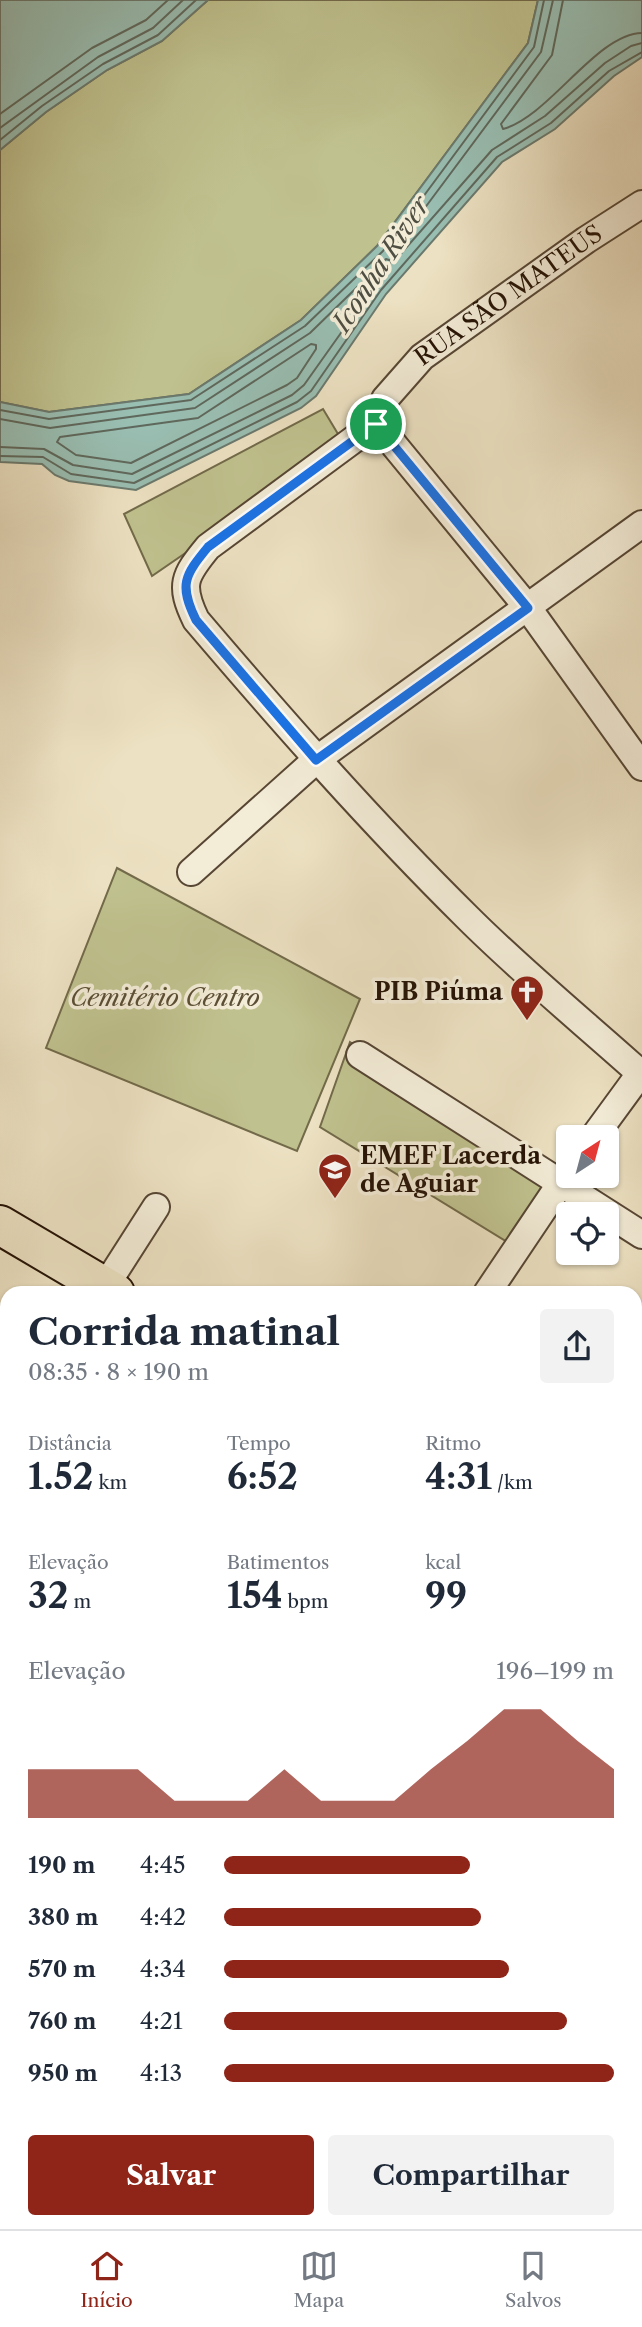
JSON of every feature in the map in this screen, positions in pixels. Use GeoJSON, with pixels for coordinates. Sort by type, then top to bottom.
{"type":"FeatureCollection","features":[{"type":"Feature","properties":{"kind":"main road"},"geometry":{"type":"LineString","coordinates":[[0,1225],[99,1286]]}},
{"type":"Feature","properties":{"kind":"street","name":"RUA SÃO MATEUS"},"geometry":{"type":"LineString","coordinates":[[316,760],[196,620],[185,597],[187,572],[208,547],[376,424],[385,398],[422,357],[575,247],[642,204]]}},
{"type":"Feature","properties":{"kind":"street"},"geometry":{"type":"LineString","coordinates":[[376,424],[528,608],[642,767]]}},
{"type":"Feature","properties":{"kind":"street"},"geometry":{"type":"LineString","coordinates":[[191,872],[316,760],[642,524]]}},
{"type":"Feature","properties":{"kind":"street"},"geometry":{"type":"LineString","coordinates":[[316,760],[469,919],[641,1072],[602,1125]]}},
{"type":"Feature","properties":{"kind":"street"},"geometry":{"type":"LineString","coordinates":[[360,1055],[556,1172]]}},
{"type":"Feature","properties":{"kind":"street"},"geometry":{"type":"LineString","coordinates":[[492,1286],[558,1188]]}},
{"type":"Feature","properties":{"kind":"street"},"geometry":{"type":"LineString","coordinates":[[580,1188],[642,1235]]}},
{"type":"Feature","properties":{"kind":"street"},"geometry":{"type":"LineString","coordinates":[[110,1286],[156,1207]]}},
{"type":"Feature","properties":{"kind":"green space"},"geometry":{"type":"Polygon","coordinates":[[[208,0],[538,0],[528,43],[377,246],[301,320],[189,394],[49,412],[0,402],[0,150],[46,112],[107,70],[162,41],[208,0]]]}},
{"type":"Feature","properties":{"kind":"green space"},"geometry":{"type":"Polygon","coordinates":[[[323,409],[344,444],[152,576],[124,514],[323,409]]]}},
{"type":"Feature","properties":{"kind":"green space","name":"Cemitério Centro"},"geometry":{"type":"Polygon","coordinates":[[[117,868],[360,999],[297,1151],[46,1048],[117,868]]]}},
{"type":"Feature","properties":{"kind":"green space"},"geometry":{"type":"Polygon","coordinates":[[[350,1042],[552,1172],[509,1243],[320,1127],[350,1042]]]}},
{"type":"Feature","properties":{"kind":"water"},"geometry":{"type":"Polygon","coordinates":[[[0,0],[208,0],[162,41],[107,70],[46,112],[0,150],[0,0]]]}},
{"type":"Feature","properties":{"kind":"water","name":"Iconha River"},"geometry":{"type":"Polygon","coordinates":[[[538,0],[642,0],[642,57],[614,76],[555,129],[502,162],[386,294],[316,396],[301,408],[136,490],[69,481],[55,475],[42,464],[0,462],[0,402],[49,412],[189,394],[301,320],[377,246],[528,43],[538,0]]]}},
{"type":"Feature","properties":{"kind":"place","name":"PIB Piúma"},"geometry":{"type":"Point","coordinates":[527,1022]}},
{"type":"Feature","properties":{"kind":"place","name":"EMEF Lacerda de Aguiar"},"geometry":{"type":"Point","coordinates":[335,1200]}},
{"type":"Feature","properties":{"kind":"route"},"geometry":{"type":"LineString","coordinates":[[376,424],[528,608],[316,760],[196,620],[185,597],[187,572],[208,547],[376,424]]}}]}
